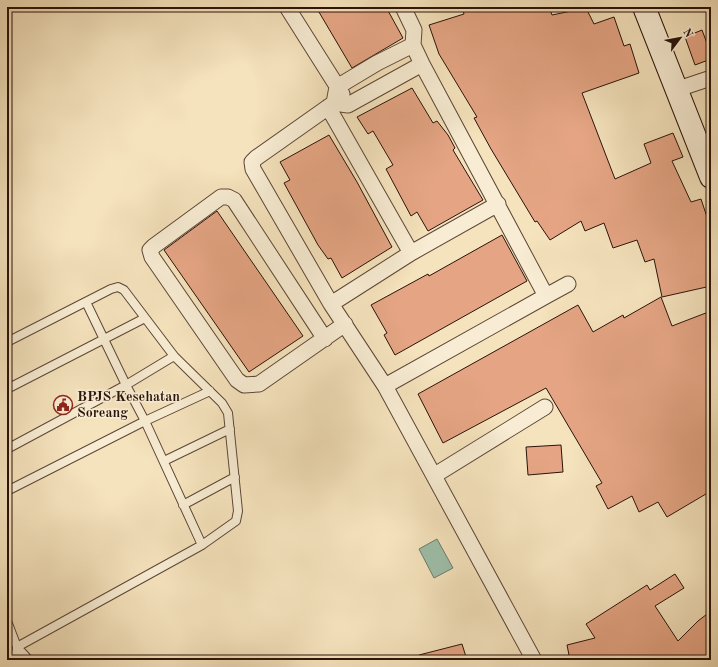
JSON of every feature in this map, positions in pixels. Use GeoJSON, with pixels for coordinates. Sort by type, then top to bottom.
{"type":"FeatureCollection","features":[{"type":"Feature","properties":{"kind":"street"},"geometry":{"type":"LineString","coordinates":[[287,7],[337,86],[337,105],[411,253]]}},
{"type":"Feature","properties":{"kind":"street"},"geometry":{"type":"LineString","coordinates":[[403,7],[414,30],[413,45],[422,64],[546,296]]}},
{"type":"Feature","properties":{"kind":"street"},"geometry":{"type":"LineString","coordinates":[[644,7],[675,90],[711,177]]}},
{"type":"Feature","properties":{"kind":"street"},"geometry":{"type":"LineString","coordinates":[[337,86],[377,63],[413,45]]}},
{"type":"Feature","properties":{"kind":"street"},"geometry":{"type":"LineString","coordinates":[[422,64],[337,105],[256,158],[252,162],[253,169],[331,304],[385,386],[435,475],[534,660]]}},
{"type":"Feature","properties":{"kind":"street"},"geometry":{"type":"LineString","coordinates":[[675,90],[711,78]]}},
{"type":"Feature","properties":{"kind":"street"},"geometry":{"type":"LineString","coordinates":[[325,339],[234,200],[228,197],[221,197],[150,250],[152,257],[233,373],[244,385],[259,384],[325,339],[345,324]]}},
{"type":"Feature","properties":{"kind":"street"},"geometry":{"type":"LineString","coordinates":[[331,304],[411,253],[498,204]]}},
{"type":"Feature","properties":{"kind":"street"},"geometry":{"type":"LineString","coordinates":[[385,386],[568,284]]}},
{"type":"Feature","properties":{"kind":"street"},"geometry":{"type":"LineString","coordinates":[[435,475],[545,406]]}},
{"type":"Feature","properties":{"kind":"lane"},"geometry":{"type":"LineString","coordinates":[[7,342],[111,289],[118,287],[124,290],[174,356],[222,403],[228,412],[238,511],[236,521],[202,545],[17,647]]}},
{"type":"Feature","properties":{"kind":"lane"},"geometry":{"type":"LineString","coordinates":[[86,302],[126,385],[146,420],[202,545]]}},
{"type":"Feature","properties":{"kind":"lane"},"geometry":{"type":"LineString","coordinates":[[7,389],[146,318]]}},
{"type":"Feature","properties":{"kind":"lane"},"geometry":{"type":"LineString","coordinates":[[7,449],[126,385],[174,356]]}},
{"type":"Feature","properties":{"kind":"lane"},"geometry":{"type":"LineString","coordinates":[[7,492],[146,420],[210,391]]}},
{"type":"Feature","properties":{"kind":"lane"},"geometry":{"type":"LineString","coordinates":[[164,461],[230,429]]}},
{"type":"Feature","properties":{"kind":"lane"},"geometry":{"type":"LineString","coordinates":[[183,505],[235,477]]}},
{"type":"Feature","properties":{"kind":"lane"},"geometry":{"type":"LineString","coordinates":[[7,621],[17,647],[29,660]]}},
{"type":"Feature","properties":{"kind":"lane"},"geometry":{"type":"LineString","coordinates":[[15,660],[17,647]]}},
{"type":"Feature","properties":{"kind":"shaded area"},"geometry":{"type":"Polygon","coordinates":[[[437,539],[453,568],[434,578],[419,549],[437,539]]]}},
{"type":"Feature","properties":{"kind":"building"},"geometry":{"type":"Polygon","coordinates":[[[316,7],[386,7],[403,38],[352,68],[316,7]]]}},
{"type":"Feature","properties":{"kind":"building"},"geometry":{"type":"Polygon","coordinates":[[[462,7],[549,7],[552,15],[586,8],[594,24],[614,17],[624,46],[630,44],[639,73],[582,93],[615,179],[651,163],[644,144],[673,133],[683,157],[672,161],[691,202],[701,199],[711,229],[711,286],[662,297],[654,259],[645,262],[637,240],[613,248],[604,223],[585,231],[581,221],[550,240],[537,221],[535,222],[491,149],[474,118],[477,117],[439,54],[429,25],[464,14],[462,7]]]}},
{"type":"Feature","properties":{"kind":"building"},"geometry":{"type":"Polygon","coordinates":[[[702,30],[711,54],[711,59],[695,65],[685,37],[702,30]]]}},
{"type":"Feature","properties":{"kind":"building"},"geometry":{"type":"Polygon","coordinates":[[[412,88],[433,123],[437,121],[448,135],[455,148],[453,150],[483,200],[428,231],[417,212],[411,216],[386,169],[393,165],[373,131],[368,134],[357,117],[412,88]]]}},
{"type":"Feature","properties":{"kind":"building"},"geometry":{"type":"Polygon","coordinates":[[[329,135],[357,182],[392,247],[342,278],[331,258],[328,259],[318,245],[284,183],[290,180],[280,162],[329,135]]]}},
{"type":"Feature","properties":{"kind":"building"},"geometry":{"type":"Polygon","coordinates":[[[217,211],[303,336],[249,372],[164,250],[217,211]]]}},
{"type":"Feature","properties":{"kind":"building"},"geometry":{"type":"Polygon","coordinates":[[[502,235],[527,281],[395,355],[384,335],[387,333],[371,305],[428,274],[429,276],[502,235]]]}},
{"type":"Feature","properties":{"kind":"building"},"geometry":{"type":"Polygon","coordinates":[[[661,297],[672,326],[711,311],[711,491],[667,517],[658,502],[639,512],[632,496],[608,509],[596,486],[602,483],[546,388],[443,443],[418,394],[578,305],[593,332],[623,315],[624,318],[661,297]]]}},
{"type":"Feature","properties":{"kind":"building"},"geometry":{"type":"Polygon","coordinates":[[[561,445],[563,472],[528,475],[526,447],[561,445]]]}},
{"type":"Feature","properties":{"kind":"building"},"geometry":{"type":"Polygon","coordinates":[[[675,574],[684,588],[655,606],[678,641],[698,621],[711,611],[711,660],[570,660],[567,645],[595,638],[586,624],[647,585],[650,590],[675,574]]]}},
{"type":"Feature","properties":{"kind":"building"},"geometry":{"type":"Polygon","coordinates":[[[462,644],[467,660],[420,660],[419,655],[462,644]]]}},
{"type":"Feature","properties":{"kind":"place","name":"BPJS Kesehatan Soreang"},"geometry":{"type":"Point","coordinates":[63,405]}}]}
